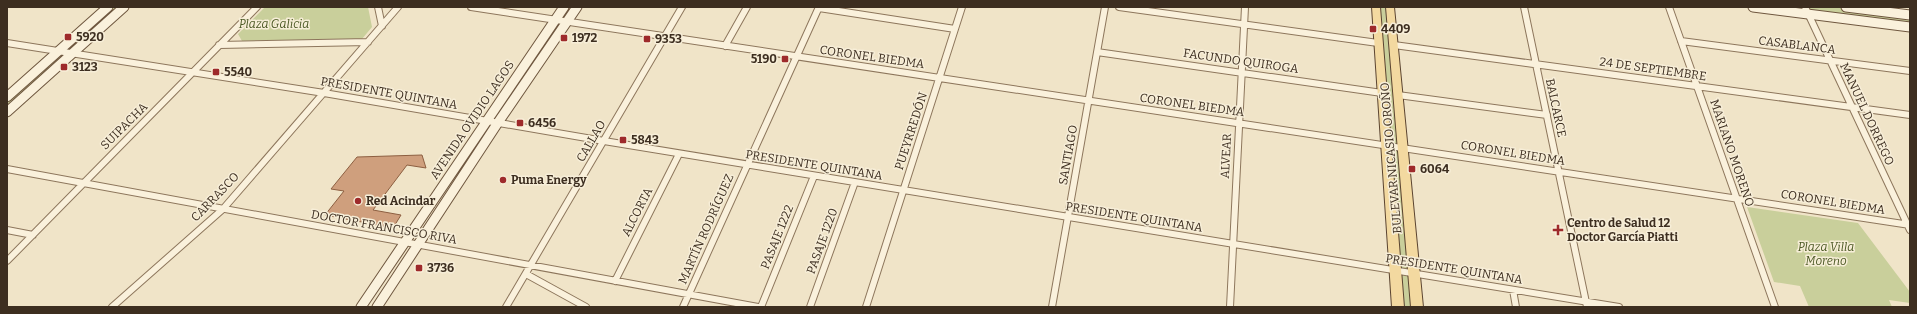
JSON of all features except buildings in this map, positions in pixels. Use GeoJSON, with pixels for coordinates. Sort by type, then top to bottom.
{"type":"FeatureCollection","features":[{"type":"Feature","properties":{"kind":"main road"},"geometry":{"type":"LineString","coordinates":[[7,97],[108,7]]}},
{"type":"Feature","properties":{"kind":"main road"},"geometry":{"type":"LineString","coordinates":[[7,112],[124,7]]}},
{"type":"Feature","properties":{"kind":"main road","name":"AVENIDA OVIDIO LAGOS"},"geometry":{"type":"LineString","coordinates":[[361,307],[564,7]]}},
{"type":"Feature","properties":{"kind":"main road","name":"AVENIDA OVIDIO LAGOS"},"geometry":{"type":"LineString","coordinates":[[377,307],[497,124],[577,7]]}},
{"type":"Feature","properties":{"kind":"main road","name":"BULEVAR NICASIO OROÑO"},"geometry":{"type":"LineString","coordinates":[[1376,7],[1398,307]]}},
{"type":"Feature","properties":{"kind":"main road","name":"BULEVAR NICASIO OROÑO"},"geometry":{"type":"LineString","coordinates":[[1390,7],[1417,307]]}},
{"type":"Feature","properties":{"kind":"main road"},"geometry":{"type":"LineString","coordinates":[[1753,7],[1807,11],[1910,27]]}},
{"type":"Feature","properties":{"kind":"main road"},"geometry":{"type":"LineString","coordinates":[[1846,7],[1910,15]]}},
{"type":"Feature","properties":{"kind":"street","name":"SUIPACHA"},"geometry":{"type":"LineString","coordinates":[[7,261],[257,7]]}},
{"type":"Feature","properties":{"kind":"street"},"geometry":{"type":"LineString","coordinates":[[378,7],[382,26]]}},
{"type":"Feature","properties":{"kind":"street","name":"CARRASCO"},"geometry":{"type":"LineString","coordinates":[[112,307],[222,209],[398,7]]}},
{"type":"Feature","properties":{"kind":"street","name":"CORONEL BIEDMA"},"geometry":{"type":"LineString","coordinates":[[471,7],[939,79],[1558,171],[1909,226]]}},
{"type":"Feature","properties":{"kind":"street","name":"CALLAO"},"geometry":{"type":"LineString","coordinates":[[506,307],[682,7]]}},
{"type":"Feature","properties":{"kind":"street"},"geometry":{"type":"LineString","coordinates":[[725,46],[747,7]]}},
{"type":"Feature","properties":{"kind":"street"},"geometry":{"type":"LineString","coordinates":[[819,7],[955,29]]}},
{"type":"Feature","properties":{"kind":"street","name":"MARTÍN RODRÍGUEZ"},"geometry":{"type":"LineString","coordinates":[[683,307],[819,7]]}},
{"type":"Feature","properties":{"kind":"street","name":"PUEYRREDÓN"},"geometry":{"type":"LineString","coordinates":[[866,307],[962,7]]}},
{"type":"Feature","properties":{"kind":"street","name":"SANTIAGO"},"geometry":{"type":"LineString","coordinates":[[1052,307],[1105,7]]}},
{"type":"Feature","properties":{"kind":"street"},"geometry":{"type":"LineString","coordinates":[[1120,7],[1378,43]]}},
{"type":"Feature","properties":{"kind":"street","name":"ALVEAR"},"geometry":{"type":"LineString","coordinates":[[1230,307],[1245,7]]}},
{"type":"Feature","properties":{"kind":"street","name":"BALCARCE"},"geometry":{"type":"LineString","coordinates":[[1524,7],[1587,304]]}},
{"type":"Feature","properties":{"kind":"street","name":"MARIANO MORENO"},"geometry":{"type":"LineString","coordinates":[[1669,7],[1774,307]]}},
{"type":"Feature","properties":{"kind":"street","name":"MANUEL DORREGO"},"geometry":{"type":"LineString","coordinates":[[1807,11],[1909,226]]}},
{"type":"Feature","properties":{"kind":"street","name":"CASABLANCA"},"geometry":{"type":"LineString","coordinates":[[1681,41],[1910,70]]}},
{"type":"Feature","properties":{"kind":"street"},"geometry":{"type":"LineString","coordinates":[[220,45],[368,42]]}},
{"type":"Feature","properties":{"kind":"street","name":"PRESIDENTE QUINTANA"},"geometry":{"type":"LineString","coordinates":[[7,43],[324,93],[604,142],[1395,270],[1587,304],[1618,307]]}},
{"type":"Feature","properties":{"kind":"street","name":"24 DE SEPTIEMBRE"},"geometry":{"type":"LineString","coordinates":[[1394,45],[1910,115]]}},
{"type":"Feature","properties":{"kind":"street","name":"FACUNDO QUIROGA"},"geometry":{"type":"LineString","coordinates":[[1097,52],[1382,93]]}},
{"type":"Feature","properties":{"kind":"street"},"geometry":{"type":"LineString","coordinates":[[1398,95],[1547,115]]}},
{"type":"Feature","properties":{"kind":"street","name":"ALCORTA"},"geometry":{"type":"LineString","coordinates":[[615,281],[679,154]]}},
{"type":"Feature","properties":{"kind":"street","name":"DOCTOR FRANCISCO RIVA"},"geometry":{"type":"LineString","coordinates":[[7,169],[758,307]]}},
{"type":"Feature","properties":{"kind":"street","name":"PASAJE 1222"},"geometry":{"type":"LineString","coordinates":[[761,307],[814,176]]}},
{"type":"Feature","properties":{"kind":"street","name":"PASAJE 1220"},"geometry":{"type":"LineString","coordinates":[[810,307],[855,182]]}},
{"type":"Feature","properties":{"kind":"street"},"geometry":{"type":"LineString","coordinates":[[7,230],[33,235]]}},
{"type":"Feature","properties":{"kind":"street"},"geometry":{"type":"LineString","coordinates":[[526,274],[586,307]]}},
{"type":"Feature","properties":{"kind":"street"},"geometry":{"type":"LineString","coordinates":[[1513,290],[1516,307]]}},
{"type":"Feature","properties":{"kind":"green space"},"geometry":{"type":"Polygon","coordinates":[[[108,7],[124,7],[7,112],[7,97],[108,7]]]}},
{"type":"Feature","properties":{"kind":"green space","name":"Plaza Galicia"},"geometry":{"type":"Polygon","coordinates":[[[265,7],[368,7],[372,27],[362,39],[242,41],[238,34],[265,7]]]}},
{"type":"Feature","properties":{"kind":"green space"},"geometry":{"type":"Polygon","coordinates":[[[1376,7],[1390,7],[1417,307],[1398,307],[1376,7]]]}},
{"type":"Feature","properties":{"kind":"green space"},"geometry":{"type":"Polygon","coordinates":[[[1753,7],[1846,7],[1910,15],[1910,27],[1753,7]]]}},
{"type":"Feature","properties":{"kind":"green space","name":"Plaza Villa Moreno"},"geometry":{"type":"Polygon","coordinates":[[[1747,207],[1858,223],[1910,292],[1910,303],[1889,300],[1892,307],[1809,307],[1800,286],[1774,282],[1747,207]]]}},
{"type":"Feature","properties":{"kind":"place","name":"4409"},"geometry":{"type":"Point","coordinates":[1373,29]}},
{"type":"Feature","properties":{"kind":"place","name":"5920"},"geometry":{"type":"Point","coordinates":[68,37]}},
{"type":"Feature","properties":{"kind":"place","name":"1972"},"geometry":{"type":"Point","coordinates":[564,38]}},
{"type":"Feature","properties":{"kind":"place","name":"9353"},"geometry":{"type":"Point","coordinates":[647,39]}},
{"type":"Feature","properties":{"kind":"place","name":"5190"},"geometry":{"type":"Point","coordinates":[785,59]}},
{"type":"Feature","properties":{"kind":"place","name":"3123"},"geometry":{"type":"Point","coordinates":[64,67]}},
{"type":"Feature","properties":{"kind":"place","name":"5540"},"geometry":{"type":"Point","coordinates":[216,72]}},
{"type":"Feature","properties":{"kind":"place","name":"6456"},"geometry":{"type":"Point","coordinates":[520,123]}},
{"type":"Feature","properties":{"kind":"place","name":"5843"},"geometry":{"type":"Point","coordinates":[623,140]}},
{"type":"Feature","properties":{"kind":"place","name":"6064"},"geometry":{"type":"Point","coordinates":[1412,169]}},
{"type":"Feature","properties":{"kind":"place","name":"Puma Energy"},"geometry":{"type":"Point","coordinates":[503,180]}},
{"type":"Feature","properties":{"kind":"place","name":"Red Acindar"},"geometry":{"type":"Point","coordinates":[358,201]}},
{"type":"Feature","properties":{"kind":"place","name":"Centro de Salud 12 Doctor García Piatti"},"geometry":{"type":"Point","coordinates":[1558,230]}},
{"type":"Feature","properties":{"kind":"place","name":"3736"},"geometry":{"type":"Point","coordinates":[419,268]}}]}
